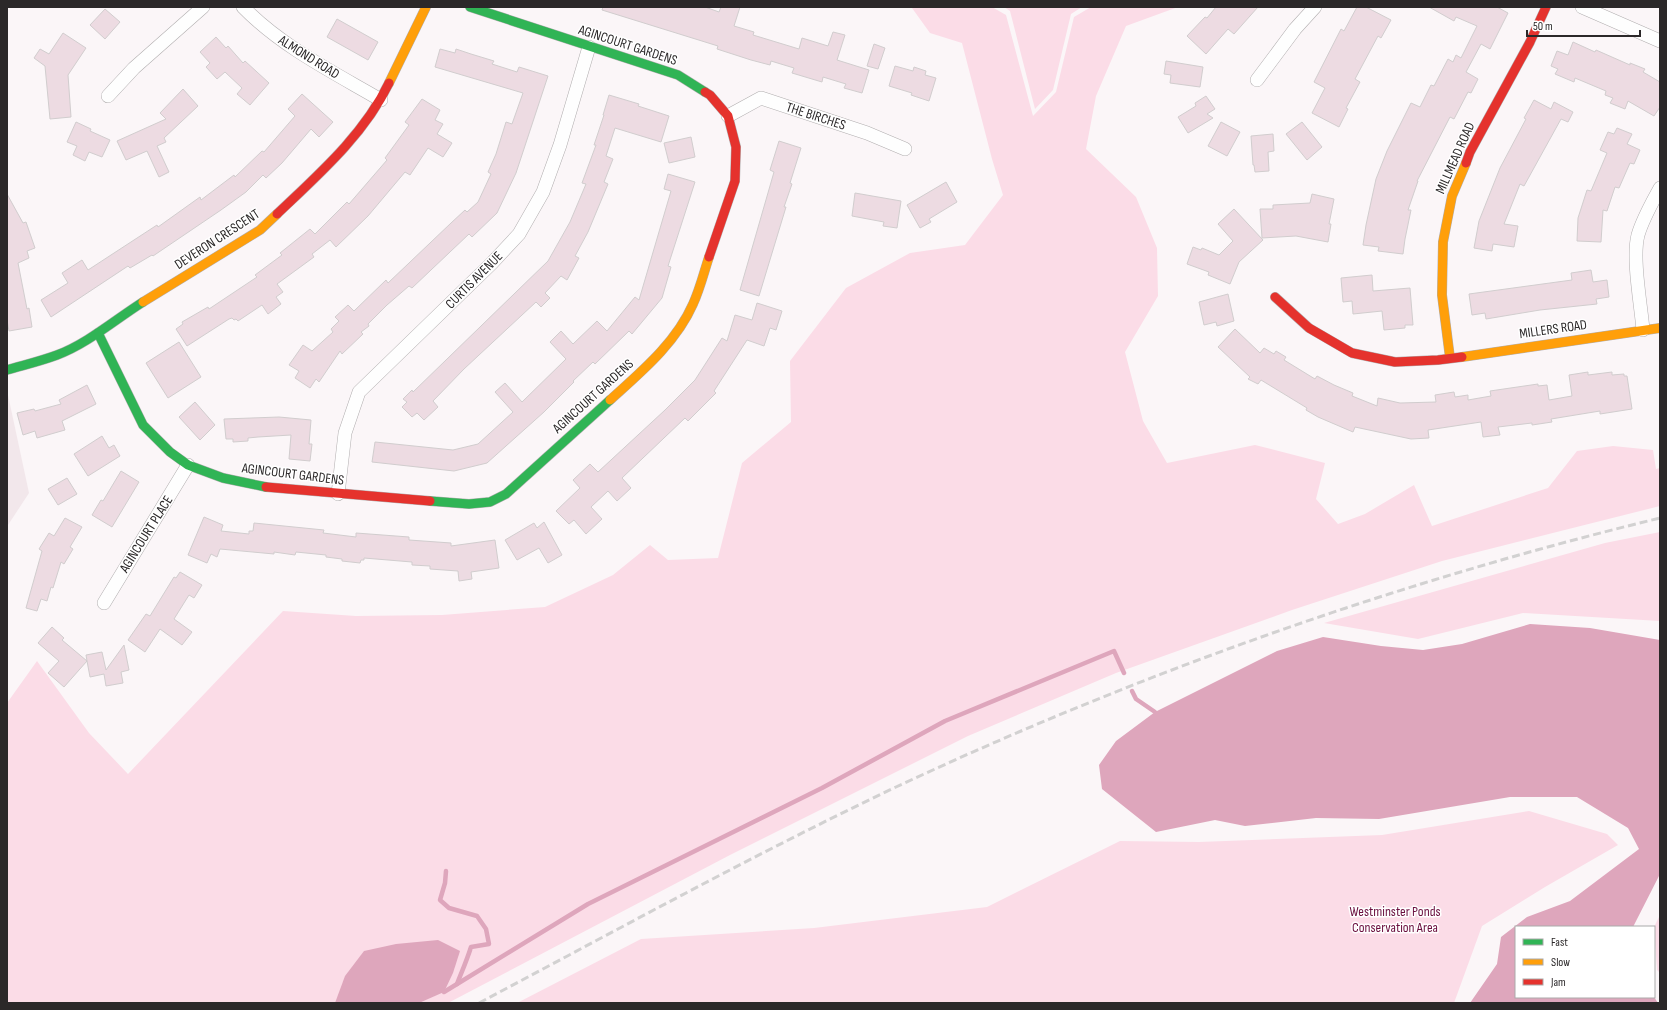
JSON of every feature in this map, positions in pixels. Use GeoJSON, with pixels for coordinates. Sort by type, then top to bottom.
{"type":"FeatureCollection","features":[{"type":"Feature","properties":{"kind":"street"},"geometry":{"type":"LineString","coordinates":[[108,96],[134,68],[202,7]]}},
{"type":"Feature","properties":{"kind":"street","name":"ALMOND ROAD"},"geometry":{"type":"LineString","coordinates":[[242,7],[257,22],[297,52],[380,100]]}},
{"type":"Feature","properties":{"kind":"street","name":"DEVERON CRESCENT"},"geometry":{"type":"LineString","coordinates":[[7,370],[58,355],[98,333],[122,315],[260,230],[319,174],[357,132],[380,100],[426,7]]}},
{"type":"Feature","properties":{"kind":"street","name":"AGINCOURT GARDENS"},"geometry":{"type":"LineString","coordinates":[[98,333],[143,425],[170,452],[188,465],[223,478],[259,486],[338,494],[469,504],[490,502],[506,494],[640,372],[674,337],[693,304],[735,181],[736,147],[728,116],[710,95],[678,75],[470,7]]}},
{"type":"Feature","properties":{"kind":"street"},"geometry":{"type":"LineString","coordinates":[[1257,80],[1295,29],[1315,7]]}},
{"type":"Feature","properties":{"kind":"street","name":"MILLMEAD ROAD"},"geometry":{"type":"LineString","coordinates":[[1450,358],[1442,295],[1443,242],[1452,196],[1470,152],[1530,42],[1546,7]]}},
{"type":"Feature","properties":{"kind":"street"},"geometry":{"type":"LineString","coordinates":[[1582,7],[1660,41]]}},
{"type":"Feature","properties":{"kind":"street","name":"CURTIS AVENUE"},"geometry":{"type":"LineString","coordinates":[[338,494],[345,433],[359,392],[492,263],[519,234],[543,192],[560,145],[589,47]]}},
{"type":"Feature","properties":{"kind":"street","name":"THE BIRCHES"},"geometry":{"type":"LineString","coordinates":[[728,116],[761,98],[867,133],[905,149]]}},
{"type":"Feature","properties":{"kind":"street"},"geometry":{"type":"LineString","coordinates":[[1643,330],[1637,265],[1638,237],[1646,214],[1660,188]]}},
{"type":"Feature","properties":{"kind":"street","name":"MILLERS ROAD"},"geometry":{"type":"LineString","coordinates":[[1275,297],[1309,328],[1352,353],[1395,362],[1450,358],[1660,328]]}},
{"type":"Feature","properties":{"kind":"street","name":"AGINCOURT PLACE"},"geometry":{"type":"LineString","coordinates":[[104,602],[188,465]]}},
{"type":"Feature","properties":{"kind":"shaded area"},"geometry":{"type":"Polygon","coordinates":[[[8,395],[29,493],[8,525],[7,531],[8,395]]]}},
{"type":"Feature","properties":{"kind":"shaded area"},"geometry":{"type":"Polygon","coordinates":[[[1530,624],[1590,628],[1660,640],[1660,874],[1634,926],[1515,926],[1527,917],[1570,901],[1639,849],[1628,828],[1577,797],[1510,797],[1379,819],[1316,818],[1245,826],[1215,820],[1156,832],[1102,789],[1099,765],[1116,741],[1155,712],[1277,651],[1323,637],[1381,646],[1423,650],[1462,644],[1530,624]]]}},
{"type":"Feature","properties":{"kind":"shaded area"},"geometry":{"type":"Polygon","coordinates":[[[1515,926],[1515,998],[1655,998],[1658,1003],[1470,1003],[1497,964],[1501,937],[1515,926]]]}},
{"type":"Feature","properties":{"kind":"shaded area"},"geometry":{"type":"Polygon","coordinates":[[[438,940],[460,951],[453,973],[444,992],[419,1003],[335,1003],[345,976],[364,951],[396,944],[438,940]]]}},
{"type":"Feature","properties":{"kind":"green space"},"geometry":{"type":"Polygon","coordinates":[[[992,7],[1006,15],[1033,116],[1056,92],[1074,17],[1091,7],[1178,7],[1126,26],[1096,96],[1086,149],[1136,197],[1157,248],[1158,296],[1125,352],[1143,421],[1167,463],[1255,445],[1325,463],[1316,499],[1338,524],[1365,514],[1414,485],[1432,526],[1548,488],[1577,451],[1613,446],[1653,450],[1656,469],[1660,468],[1660,506],[1442,561],[1292,610],[1116,673],[968,736],[730,855],[448,1003],[7,1003],[7,703],[37,661],[89,733],[128,774],[283,611],[356,616],[442,615],[545,607],[613,575],[650,545],[668,560],[718,558],[742,463],[791,422],[790,361],[846,288],[910,253],[965,245],[1003,195],[992,159],[962,43],[930,33],[912,8],[992,7]]]}},
{"type":"Feature","properties":{"kind":"green space"},"geometry":{"type":"Polygon","coordinates":[[[1004,7],[1082,7],[1071,14],[1053,90],[1035,109],[1010,11],[1004,7]]]}},
{"type":"Feature","properties":{"kind":"green space"},"geometry":{"type":"Polygon","coordinates":[[[1660,532],[1660,621],[1523,613],[1418,639],[1324,623],[1605,543],[1660,532]]]}},
{"type":"Feature","properties":{"kind":"green space","name":"Westminster Ponds Conservation Area"},"geometry":{"type":"Polygon","coordinates":[[[1529,811],[1607,834],[1618,845],[1545,887],[1482,926],[1454,1003],[517,1003],[641,939],[814,928],[987,907],[1120,841],[1199,842],[1382,835],[1529,811]]]}},
{"type":"Feature","properties":{"kind":"green space"},"geometry":{"type":"Polygon","coordinates":[[[1660,915],[1660,973],[1657,970],[1654,926],[1660,915]]]}},
{"type":"Feature","properties":{"kind":"building"},"geometry":{"type":"Polygon","coordinates":[[[603,7],[705,7],[719,12],[721,7],[740,7],[734,26],[754,32],[753,35],[799,49],[802,38],[828,46],[833,32],[845,35],[837,60],[869,70],[862,93],[844,88],[846,84],[823,77],[822,82],[792,73],[794,68],[771,61],[770,65],[717,49],[718,46],[602,10],[603,7]]]}},
{"type":"Feature","properties":{"kind":"building"},"geometry":{"type":"Polygon","coordinates":[[[1216,7],[1258,7],[1234,34],[1228,29],[1206,54],[1187,36],[1205,17],[1207,18],[1216,7]]]}},
{"type":"Feature","properties":{"kind":"building"},"geometry":{"type":"Polygon","coordinates":[[[1357,7],[1366,7],[1391,20],[1381,38],[1378,36],[1355,79],[1360,82],[1346,108],[1348,109],[1339,127],[1312,113],[1325,88],[1314,82],[1341,29],[1344,31],[1357,7]]]}},
{"type":"Feature","properties":{"kind":"building"},"geometry":{"type":"Polygon","coordinates":[[[1429,7],[1497,7],[1508,13],[1490,49],[1481,44],[1466,72],[1478,79],[1471,93],[1468,92],[1454,119],[1450,117],[1417,181],[1408,210],[1411,210],[1403,254],[1378,251],[1379,247],[1363,245],[1376,179],[1387,151],[1411,103],[1420,107],[1431,85],[1434,86],[1448,59],[1453,62],[1456,55],[1461,58],[1477,26],[1456,17],[1454,21],[1429,7]]]}},
{"type":"Feature","properties":{"kind":"building"},"geometry":{"type":"Polygon","coordinates":[[[105,9],[120,22],[105,39],[90,25],[105,9]]]}},
{"type":"Feature","properties":{"kind":"building"},"geometry":{"type":"Polygon","coordinates":[[[337,19],[378,42],[368,60],[327,37],[337,19]]]}},
{"type":"Feature","properties":{"kind":"building"},"geometry":{"type":"Polygon","coordinates":[[[63,33],[86,48],[68,75],[71,117],[50,119],[45,66],[34,58],[40,49],[49,54],[63,33]]]}},
{"type":"Feature","properties":{"kind":"building"},"geometry":{"type":"Polygon","coordinates":[[[216,37],[226,48],[228,46],[243,63],[245,61],[269,83],[250,105],[237,94],[242,88],[225,72],[217,79],[206,67],[210,63],[200,52],[216,37]]]}},
{"type":"Feature","properties":{"kind":"building"},"geometry":{"type":"Polygon","coordinates":[[[1573,42],[1595,52],[1596,50],[1630,65],[1630,63],[1645,69],[1643,72],[1660,82],[1660,107],[1654,116],[1628,101],[1625,109],[1610,103],[1613,98],[1605,95],[1606,91],[1575,78],[1574,82],[1555,74],[1558,69],[1551,66],[1557,51],[1568,55],[1573,42]]]}},
{"type":"Feature","properties":{"kind":"building"},"geometry":{"type":"Polygon","coordinates":[[[874,44],[885,48],[878,69],[867,66],[874,44]]]}},
{"type":"Feature","properties":{"kind":"building"},"geometry":{"type":"Polygon","coordinates":[[[440,49],[455,53],[456,49],[494,61],[492,64],[517,72],[519,67],[548,76],[516,173],[497,213],[472,237],[469,234],[412,288],[409,286],[387,305],[368,324],[369,326],[361,332],[363,334],[342,354],[340,351],[319,382],[316,379],[310,388],[295,378],[299,371],[289,365],[303,345],[312,351],[333,332],[331,329],[339,321],[335,317],[348,305],[354,311],[386,280],[388,283],[465,210],[467,212],[478,202],[491,174],[488,172],[496,154],[506,122],[512,124],[523,93],[435,67],[440,49]]]}},
{"type":"Feature","properties":{"kind":"building"},"geometry":{"type":"Polygon","coordinates":[[[1166,61],[1203,67],[1200,87],[1170,83],[1171,75],[1164,74],[1166,61]]]}},
{"type":"Feature","properties":{"kind":"building"},"geometry":{"type":"Polygon","coordinates":[[[895,66],[913,71],[914,67],[926,71],[925,75],[936,78],[929,101],[911,95],[912,93],[889,86],[895,66]]]}},
{"type":"Feature","properties":{"kind":"building"},"geometry":{"type":"Polygon","coordinates":[[[183,89],[198,106],[164,138],[166,142],[157,146],[169,172],[159,177],[147,151],[126,160],[117,141],[166,119],[160,113],[183,89]]]}},
{"type":"Feature","properties":{"kind":"building"},"geometry":{"type":"Polygon","coordinates":[[[302,94],[333,122],[319,137],[311,129],[282,163],[266,178],[263,175],[246,192],[153,256],[152,255],[130,268],[128,266],[51,317],[41,300],[68,283],[62,273],[82,260],[88,270],[157,225],[158,227],[200,197],[201,200],[234,175],[235,177],[262,151],[264,152],[295,116],[288,109],[302,94]]]}},
{"type":"Feature","properties":{"kind":"building"},"geometry":{"type":"Polygon","coordinates":[[[609,95],[639,104],[638,106],[669,116],[661,142],[615,128],[606,156],[613,159],[604,182],[608,184],[588,232],[575,256],[579,258],[567,280],[561,276],[545,293],[550,298],[541,307],[536,302],[464,369],[433,401],[438,407],[424,420],[417,413],[412,417],[402,407],[407,402],[403,399],[412,390],[413,392],[548,261],[570,222],[586,184],[582,183],[596,145],[594,145],[609,95]]]}},
{"type":"Feature","properties":{"kind":"building"},"geometry":{"type":"Polygon","coordinates":[[[1206,96],[1215,109],[1207,114],[1213,118],[1188,133],[1178,117],[1196,106],[1195,103],[1206,96]]]}},
{"type":"Feature","properties":{"kind":"building"},"geometry":{"type":"Polygon","coordinates":[[[422,99],[440,110],[435,120],[443,124],[437,134],[452,143],[443,157],[428,148],[410,175],[405,172],[368,216],[336,247],[330,240],[312,254],[314,257],[277,284],[283,292],[276,297],[281,304],[268,314],[262,305],[238,321],[232,318],[229,319],[187,346],[176,329],[183,324],[182,322],[208,307],[209,309],[257,277],[255,275],[282,255],[280,253],[310,229],[315,234],[347,202],[349,204],[387,160],[385,158],[409,125],[405,122],[422,99]]]}},
{"type":"Feature","properties":{"kind":"building"},"geometry":{"type":"Polygon","coordinates":[[[1534,100],[1551,109],[1554,102],[1573,112],[1568,122],[1561,119],[1524,186],[1520,184],[1504,224],[1518,226],[1514,247],[1493,244],[1492,251],[1474,248],[1479,221],[1500,168],[1526,119],[1524,118],[1534,100]]]}},
{"type":"Feature","properties":{"kind":"building"},"geometry":{"type":"Polygon","coordinates":[[[76,122],[91,129],[90,131],[110,140],[102,157],[89,152],[85,161],[73,155],[77,146],[67,142],[76,122]]]}},
{"type":"Feature","properties":{"kind":"building"},"geometry":{"type":"Polygon","coordinates":[[[1221,122],[1240,132],[1227,156],[1208,146],[1221,122]]]}},
{"type":"Feature","properties":{"kind":"building"},"geometry":{"type":"Polygon","coordinates":[[[1302,122],[1322,147],[1307,160],[1286,134],[1302,122]]]}},
{"type":"Feature","properties":{"kind":"building"},"geometry":{"type":"Polygon","coordinates":[[[1617,128],[1632,134],[1627,144],[1640,150],[1634,164],[1630,163],[1619,188],[1615,187],[1607,211],[1603,210],[1601,242],[1577,241],[1578,218],[1587,190],[1591,191],[1607,153],[1600,150],[1608,132],[1614,134],[1617,128]]]}},
{"type":"Feature","properties":{"kind":"building"},"geometry":{"type":"Polygon","coordinates":[[[1273,134],[1274,151],[1268,152],[1269,171],[1255,172],[1253,165],[1251,136],[1273,134]]]}},
{"type":"Feature","properties":{"kind":"building"},"geometry":{"type":"Polygon","coordinates":[[[691,137],[695,157],[669,163],[664,143],[691,137]]]}},
{"type":"Feature","properties":{"kind":"building"},"geometry":{"type":"Polygon","coordinates":[[[779,141],[801,148],[790,183],[792,184],[784,207],[786,207],[759,296],[740,290],[774,172],[770,170],[779,141]]]}},
{"type":"Feature","properties":{"kind":"building"},"geometry":{"type":"Polygon","coordinates":[[[668,174],[695,182],[668,266],[671,267],[662,298],[632,334],[629,331],[595,364],[593,362],[544,412],[487,463],[454,471],[372,462],[375,442],[453,450],[478,444],[513,412],[495,392],[505,383],[522,402],[566,359],[550,342],[561,331],[573,344],[597,321],[607,331],[635,297],[639,300],[671,191],[664,189],[668,174]]]}},
{"type":"Feature","properties":{"kind":"building"},"geometry":{"type":"Polygon","coordinates":[[[946,182],[957,202],[929,219],[931,222],[920,228],[907,205],[946,182]]]}},
{"type":"Feature","properties":{"kind":"building"},"geometry":{"type":"Polygon","coordinates":[[[855,193],[901,201],[897,228],[883,226],[884,222],[852,216],[855,193]]]}},
{"type":"Feature","properties":{"kind":"building"},"geometry":{"type":"Polygon","coordinates":[[[7,194],[23,223],[26,222],[35,248],[27,251],[29,258],[18,263],[32,327],[9,331],[7,320],[7,194]]]}},
{"type":"Feature","properties":{"kind":"building"},"geometry":{"type":"Polygon","coordinates":[[[1312,194],[1334,199],[1329,224],[1331,224],[1328,242],[1296,236],[1262,238],[1260,209],[1273,209],[1273,205],[1310,203],[1312,194]]]}},
{"type":"Feature","properties":{"kind":"building"},"geometry":{"type":"Polygon","coordinates":[[[1234,209],[1263,240],[1239,262],[1230,284],[1208,275],[1209,272],[1187,264],[1193,247],[1201,250],[1202,248],[1219,255],[1233,241],[1218,224],[1234,209]]]}},
{"type":"Feature","properties":{"kind":"building"},"geometry":{"type":"Polygon","coordinates":[[[1591,270],[1593,282],[1607,280],[1609,297],[1596,299],[1597,304],[1540,310],[1486,319],[1485,313],[1472,315],[1469,294],[1572,280],[1571,273],[1591,270]]]}},
{"type":"Feature","properties":{"kind":"building"},"geometry":{"type":"Polygon","coordinates":[[[1372,275],[1373,291],[1410,288],[1413,325],[1405,325],[1405,328],[1384,330],[1382,311],[1353,314],[1352,301],[1343,302],[1341,278],[1372,275]]]}},
{"type":"Feature","properties":{"kind":"building"},"geometry":{"type":"Polygon","coordinates":[[[1228,294],[1234,321],[1217,326],[1216,322],[1204,325],[1199,302],[1228,294]]]}},
{"type":"Feature","properties":{"kind":"building"},"geometry":{"type":"Polygon","coordinates":[[[757,303],[782,311],[776,330],[770,328],[764,346],[747,340],[714,391],[716,393],[688,421],[685,418],[622,478],[631,488],[617,501],[608,491],[591,507],[602,519],[586,534],[574,520],[569,524],[556,511],[580,488],[573,480],[590,464],[598,472],[665,410],[695,380],[722,338],[727,341],[735,315],[752,320],[757,303]]]}},
{"type":"Feature","properties":{"kind":"building"},"geometry":{"type":"Polygon","coordinates":[[[1235,329],[1260,353],[1264,348],[1274,354],[1276,351],[1286,357],[1284,360],[1315,379],[1317,376],[1353,393],[1352,396],[1377,406],[1378,398],[1400,403],[1436,402],[1435,395],[1454,392],[1455,397],[1468,395],[1468,400],[1491,396],[1490,391],[1538,384],[1538,386],[1547,385],[1549,400],[1572,396],[1569,375],[1588,372],[1588,375],[1612,372],[1612,375],[1624,374],[1624,376],[1627,376],[1632,409],[1600,414],[1600,411],[1551,419],[1552,422],[1532,425],[1532,423],[1498,427],[1500,435],[1483,437],[1481,422],[1428,430],[1429,438],[1411,439],[1355,427],[1353,432],[1318,417],[1306,410],[1307,408],[1261,380],[1258,384],[1248,379],[1250,377],[1218,347],[1235,329]]]}},
{"type":"Feature","properties":{"kind":"building"},"geometry":{"type":"Polygon","coordinates":[[[179,342],[201,377],[168,398],[146,363],[179,342]]]}},
{"type":"Feature","properties":{"kind":"building"},"geometry":{"type":"Polygon","coordinates":[[[87,385],[96,404],[62,421],[65,430],[37,438],[35,431],[23,435],[17,413],[34,409],[35,411],[61,404],[59,400],[87,385]]]}},
{"type":"Feature","properties":{"kind":"building"},"geometry":{"type":"Polygon","coordinates":[[[195,402],[215,425],[200,440],[179,417],[195,402]]]}},
{"type":"Feature","properties":{"kind":"building"},"geometry":{"type":"Polygon","coordinates":[[[279,417],[311,420],[309,444],[312,444],[310,461],[289,459],[291,435],[248,438],[248,441],[233,442],[233,439],[226,439],[224,419],[279,417]]]}},
{"type":"Feature","properties":{"kind":"building"},"geometry":{"type":"Polygon","coordinates":[[[102,436],[109,448],[114,445],[120,456],[88,476],[74,454],[102,436]]]}},
{"type":"Feature","properties":{"kind":"building"},"geometry":{"type":"Polygon","coordinates":[[[121,471],[139,482],[112,527],[92,515],[101,500],[103,501],[121,471]]]}},
{"type":"Feature","properties":{"kind":"building"},"geometry":{"type":"Polygon","coordinates":[[[67,478],[77,494],[58,505],[48,489],[67,478]]]}},
{"type":"Feature","properties":{"kind":"building"},"geometry":{"type":"Polygon","coordinates":[[[204,517],[223,525],[221,531],[249,534],[249,531],[253,531],[254,523],[324,530],[323,533],[356,537],[356,533],[409,537],[409,540],[451,543],[451,546],[495,540],[499,568],[471,572],[472,579],[459,581],[458,571],[430,569],[430,566],[412,565],[412,562],[364,558],[364,560],[361,560],[360,563],[342,561],[342,559],[326,557],[326,555],[296,552],[295,555],[274,552],[274,554],[220,549],[217,557],[211,554],[207,563],[188,555],[204,517]]]}},
{"type":"Feature","properties":{"kind":"building"},"geometry":{"type":"Polygon","coordinates":[[[65,518],[82,527],[70,547],[73,549],[64,564],[61,562],[53,588],[51,587],[47,601],[41,599],[37,611],[26,608],[42,551],[39,549],[49,533],[54,536],[65,518]]]}},
{"type":"Feature","properties":{"kind":"building"},"geometry":{"type":"Polygon","coordinates":[[[544,522],[562,555],[548,563],[539,548],[517,560],[505,540],[534,523],[537,528],[544,522]]]}},
{"type":"Feature","properties":{"kind":"building"},"geometry":{"type":"Polygon","coordinates":[[[180,572],[202,585],[194,598],[189,595],[174,619],[192,632],[182,645],[160,629],[145,652],[128,640],[146,614],[150,616],[174,577],[176,578],[180,572]]]}},
{"type":"Feature","properties":{"kind":"building"},"geometry":{"type":"Polygon","coordinates":[[[52,627],[64,638],[62,640],[87,661],[64,687],[48,673],[59,661],[38,643],[52,627]]]}},
{"type":"Feature","properties":{"kind":"building"},"geometry":{"type":"Polygon","coordinates":[[[124,645],[129,670],[121,672],[123,683],[106,686],[104,674],[90,677],[86,655],[102,652],[106,670],[124,645]]]}},
{"type":"Feature","properties":{"kind":"waterway"},"geometry":{"type":"LineString","coordinates":[[444,992],[588,904],[822,788],[945,721],[1114,651],[1124,673]]}},
{"type":"Feature","properties":{"kind":"waterway"},"geometry":{"type":"LineString","coordinates":[[1132,691],[1136,699],[1155,712]]}},
{"type":"Feature","properties":{"kind":"waterway"},"geometry":{"type":"LineString","coordinates":[[446,871],[445,883],[440,900],[449,908],[477,916],[486,929],[489,944],[471,947],[457,984]]}},
{"type":"Feature","properties":{"kind":"railway"},"geometry":{"type":"LineString","coordinates":[[479,1003],[686,893],[843,813],[896,787],[1082,705],[1176,668],[1272,633],[1368,601],[1464,571],[1562,543],[1660,518]]}},
{"type":"Feature","properties":{"kind":"traffic: fast"},"geometry":{"type":"LineString","coordinates":[[470,7],[678,75],[705,92]]}},
{"type":"Feature","properties":{"kind":"traffic: fast"},"geometry":{"type":"LineString","coordinates":[[7,370],[45,359],[68,350],[90,338],[143,302]]}},
{"type":"Feature","properties":{"kind":"traffic: fast"},"geometry":{"type":"LineString","coordinates":[[98,333],[143,425],[170,452],[188,465],[223,478],[266,487]]}},
{"type":"Feature","properties":{"kind":"traffic: fast"},"geometry":{"type":"LineString","coordinates":[[430,501],[469,504],[490,502],[506,494],[610,400]]}},
{"type":"Feature","properties":{"kind":"traffic: slow"},"geometry":{"type":"LineString","coordinates":[[389,83],[426,7]]}},
{"type":"Feature","properties":{"kind":"traffic: slow"},"geometry":{"type":"LineString","coordinates":[[1450,358],[1442,295],[1443,242],[1452,196],[1466,163]]}},
{"type":"Feature","properties":{"kind":"traffic: slow"},"geometry":{"type":"LineString","coordinates":[[143,302],[260,230],[277,214]]}},
{"type":"Feature","properties":{"kind":"traffic: slow"},"geometry":{"type":"LineString","coordinates":[[610,400],[657,356],[677,332],[686,318],[695,298],[709,257]]}},
{"type":"Feature","properties":{"kind":"traffic: slow"},"geometry":{"type":"LineString","coordinates":[[1462,357],[1660,328]]}},
{"type":"Feature","properties":{"kind":"traffic: jam"},"geometry":{"type":"LineString","coordinates":[[1466,163],[1470,152],[1530,42],[1546,7]]}},
{"type":"Feature","properties":{"kind":"traffic: jam"},"geometry":{"type":"LineString","coordinates":[[277,214],[324,169],[353,137],[367,120],[389,83]]}},
{"type":"Feature","properties":{"kind":"traffic: jam"},"geometry":{"type":"LineString","coordinates":[[705,92],[710,95],[728,116],[736,147],[735,181],[709,257]]}},
{"type":"Feature","properties":{"kind":"traffic: jam"},"geometry":{"type":"LineString","coordinates":[[1275,297],[1309,328],[1352,353],[1395,362],[1438,360],[1462,357]]}},
{"type":"Feature","properties":{"kind":"traffic: jam"},"geometry":{"type":"LineString","coordinates":[[266,487],[430,501]]}}]}
